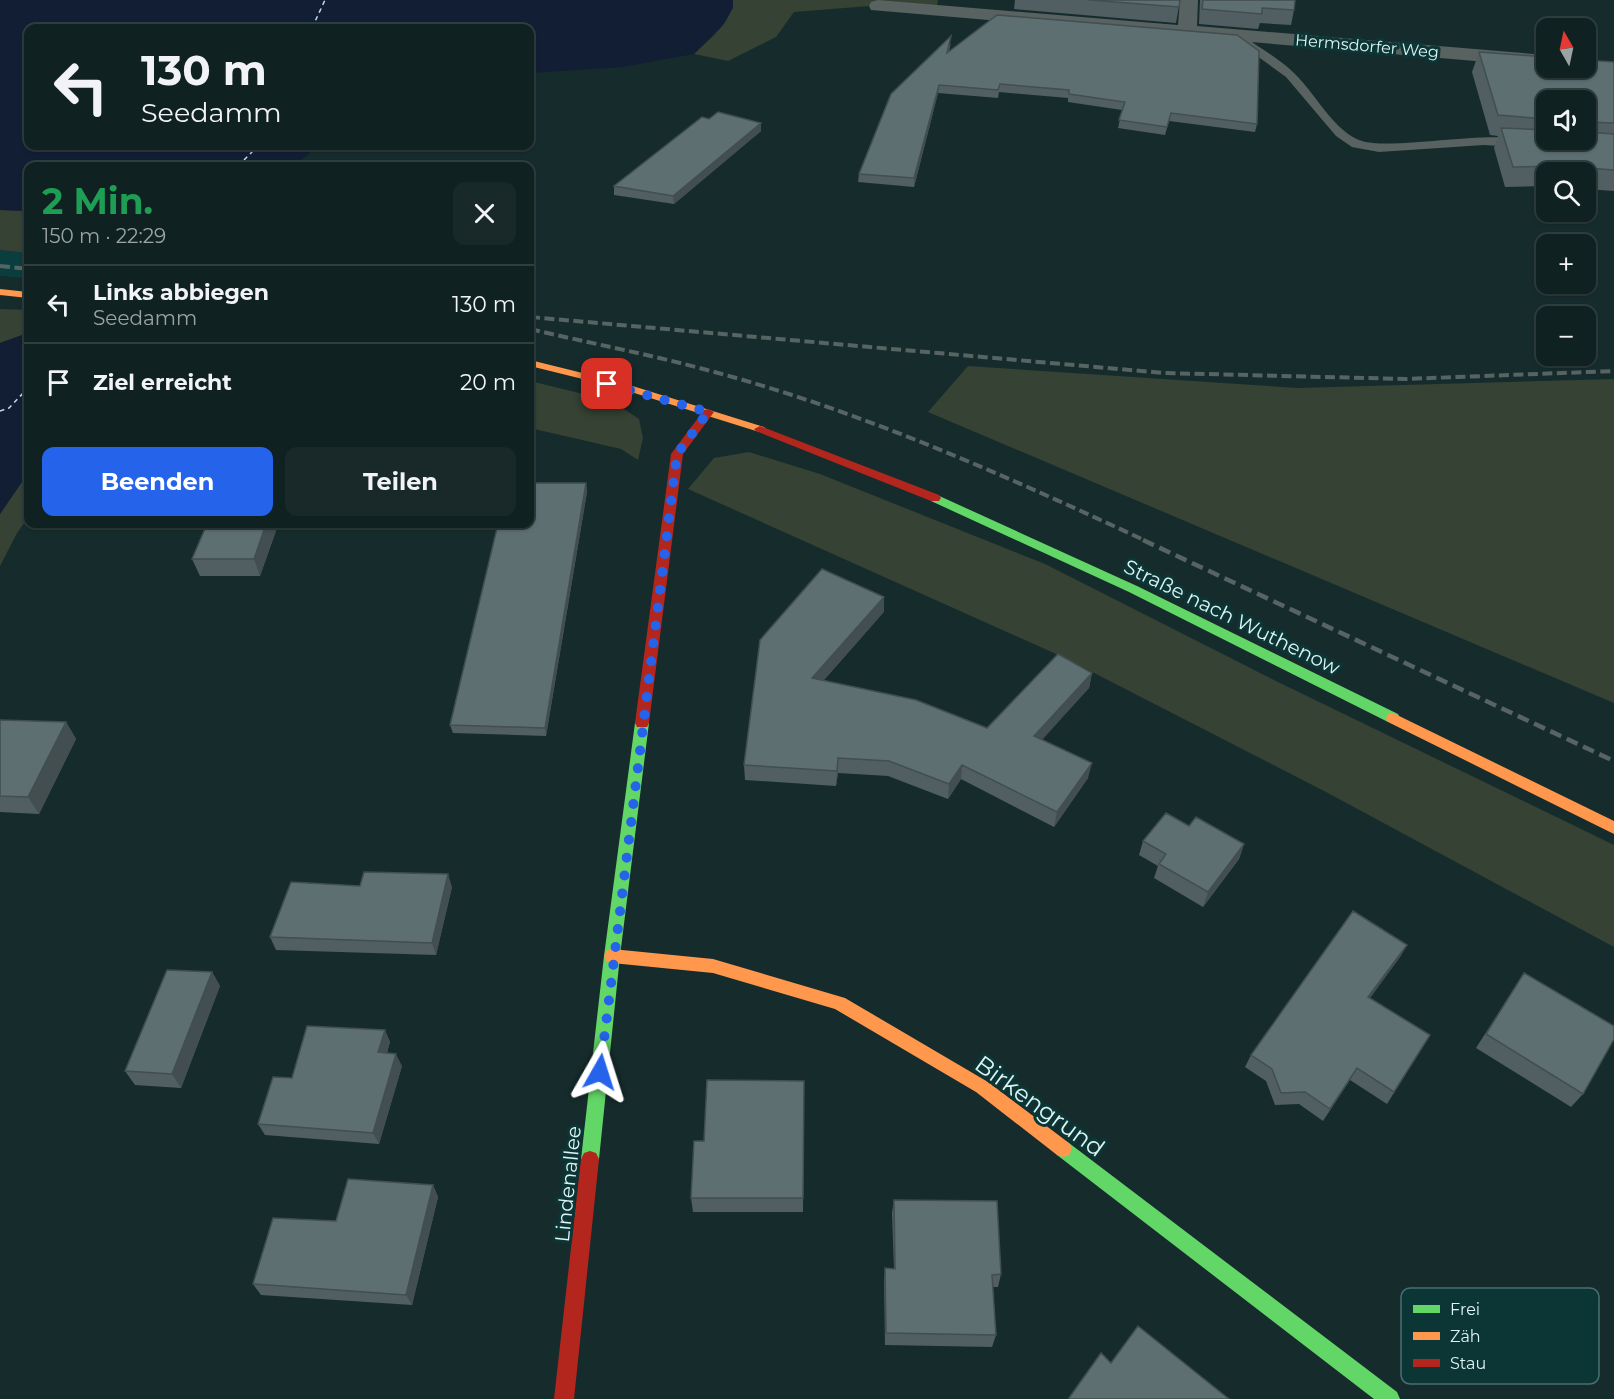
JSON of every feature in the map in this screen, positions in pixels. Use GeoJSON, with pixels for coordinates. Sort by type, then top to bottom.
{"type":"FeatureCollection","features":[{"type":"Feature","properties":{"kind":"street"},"geometry":{"type":"LineString","coordinates":[[1187,31],[1189,0]]}},
{"type":"Feature","properties":{"kind":"street","name":"Hermsdorfer Weg"},"geometry":{"type":"LineString","coordinates":[[878,6],[1536,60]]}},
{"type":"Feature","properties":{"kind":"street"},"geometry":{"type":"LineString","coordinates":[[0,292],[24,295]]}},
{"type":"Feature","properties":{"kind":"street","name":"Straße nach Wuthenow"},"geometry":{"type":"LineString","coordinates":[[534,364],[708,412],[828,453],[1056,551],[1614,828]]}},
{"type":"Feature","properties":{"kind":"street","name":"Lindenallee"},"geometry":{"type":"LineString","coordinates":[[564,1399],[612,956],[677,454],[708,412]]}},
{"type":"Feature","properties":{"kind":"street","name":"Birkengrund"},"geometry":{"type":"LineString","coordinates":[[612,956],[713,966],[850,1008],[982,1087],[1390,1399]]}},
{"type":"Feature","properties":{"kind":"lane"},"geometry":{"type":"LineString","coordinates":[[1235,35],[1290,75],[1340,134],[1356,144],[1379,148],[1484,141],[1531,143]]}},
{"type":"Feature","properties":{"kind":"shaded area"},"geometry":{"type":"Polygon","coordinates":[[[0,0],[733,0],[733,8],[723,25],[694,54],[623,67],[534,73],[534,24],[24,24],[24,150],[313,150],[299,162],[24,162],[24,211],[0,210],[0,0]]]}},
{"type":"Feature","properties":{"kind":"shaded area"},"geometry":{"type":"Polygon","coordinates":[[[0,250],[24,253],[24,278],[0,276],[0,250]]]}},
{"type":"Feature","properties":{"kind":"shaded area"},"geometry":{"type":"Polygon","coordinates":[[[24,334],[24,479],[0,514],[0,343],[24,334]]]}},
{"type":"Feature","properties":{"kind":"green space"},"geometry":{"type":"Polygon","coordinates":[[[733,0],[938,0],[936,10],[882,5],[794,12],[776,37],[728,61],[694,54],[724,23],[729,16],[733,0]]]}},
{"type":"Feature","properties":{"kind":"green space"},"geometry":{"type":"Polygon","coordinates":[[[0,210],[24,211],[24,253],[0,250],[0,210]]]}},
{"type":"Feature","properties":{"kind":"green space"},"geometry":{"type":"Polygon","coordinates":[[[0,309],[24,310],[24,334],[0,343],[0,309]]]}},
{"type":"Feature","properties":{"kind":"green space"},"geometry":{"type":"Polygon","coordinates":[[[968,366],[1298,388],[1614,379],[1614,703],[928,412],[968,366]]]}},
{"type":"Feature","properties":{"kind":"green space"},"geometry":{"type":"Polygon","coordinates":[[[534,382],[612,401],[639,419],[643,438],[638,460],[621,449],[534,429],[534,382]]]}},
{"type":"Feature","properties":{"kind":"green space"},"geometry":{"type":"Polygon","coordinates":[[[749,452],[820,474],[1045,564],[1278,682],[1614,845],[1614,947],[1326,792],[1065,658],[688,489],[714,458],[749,452]]]}},
{"type":"Feature","properties":{"kind":"green space"},"geometry":{"type":"Polygon","coordinates":[[[24,479],[24,523],[0,566],[0,514],[24,479]]]}},
{"type":"Feature","properties":{"kind":"building"},"geometry":{"type":"Polygon","coordinates":[[[1089,0],[1180,0],[1179,7],[1089,0]]]}},
{"type":"Feature","properties":{"kind":"building"},"geometry":{"type":"Polygon","coordinates":[[[1203,0],[1295,0],[1294,10],[1262,8],[1262,14],[1202,9],[1203,0]]]}},
{"type":"Feature","properties":{"kind":"building"},"geometry":{"type":"Polygon","coordinates":[[[997,15],[1237,35],[1259,51],[1257,124],[1171,113],[1167,127],[1119,120],[1125,102],[1069,94],[1069,90],[1000,84],[998,90],[939,85],[914,178],[859,174],[891,94],[951,36],[947,53],[997,15]]]}},
{"type":"Feature","properties":{"kind":"building"},"geometry":{"type":"Polygon","coordinates":[[[1479,52],[1536,56],[1536,78],[1596,78],[1596,61],[1614,62],[1614,123],[1596,122],[1596,90],[1536,90],[1536,118],[1498,115],[1479,52]]]}},
{"type":"Feature","properties":{"kind":"building"},"geometry":{"type":"Polygon","coordinates":[[[718,112],[761,123],[673,196],[614,186],[702,117],[709,119],[718,112]]]}},
{"type":"Feature","properties":{"kind":"building"},"geometry":{"type":"Polygon","coordinates":[[[1501,128],[1536,130],[1536,150],[1596,150],[1596,133],[1614,134],[1614,170],[1596,169],[1596,162],[1536,162],[1536,167],[1513,167],[1501,128]]]}},
{"type":"Feature","properties":{"kind":"building"},"geometry":{"type":"Polygon","coordinates":[[[534,483],[586,483],[545,728],[450,725],[497,528],[534,528],[534,483]]]}},
{"type":"Feature","properties":{"kind":"building"},"geometry":{"type":"Polygon","coordinates":[[[205,528],[265,528],[254,559],[192,559],[205,528]]]}},
{"type":"Feature","properties":{"kind":"building"},"geometry":{"type":"Polygon","coordinates":[[[822,569],[884,597],[812,678],[916,700],[987,728],[1058,654],[1092,673],[1034,736],[1092,763],[1057,812],[962,765],[949,784],[889,761],[838,758],[837,771],[744,765],[760,640],[822,569]]]}},
{"type":"Feature","properties":{"kind":"building"},"geometry":{"type":"Polygon","coordinates":[[[0,720],[66,722],[28,797],[0,796],[0,720]]]}},
{"type":"Feature","properties":{"kind":"building"},"geometry":{"type":"Polygon","coordinates":[[[1166,813],[1189,826],[1196,817],[1244,844],[1208,892],[1159,864],[1166,854],[1143,841],[1166,813]]]}},
{"type":"Feature","properties":{"kind":"building"},"geometry":{"type":"Polygon","coordinates":[[[364,872],[448,874],[432,943],[270,937],[291,882],[360,886],[364,872]]]}},
{"type":"Feature","properties":{"kind":"building"},"geometry":{"type":"Polygon","coordinates":[[[1353,911],[1407,945],[1368,997],[1430,1035],[1394,1092],[1357,1068],[1330,1109],[1305,1092],[1281,1093],[1272,1069],[1251,1055],[1353,911]]]}},
{"type":"Feature","properties":{"kind":"building"},"geometry":{"type":"Polygon","coordinates":[[[167,970],[212,972],[172,1074],[125,1071],[167,970]]]}},
{"type":"Feature","properties":{"kind":"building"},"geometry":{"type":"Polygon","coordinates":[[[1524,973],[1614,1026],[1614,1039],[1583,1094],[1486,1034],[1524,973]]]}},
{"type":"Feature","properties":{"kind":"building"},"geometry":{"type":"Polygon","coordinates":[[[307,1026],[385,1030],[378,1052],[396,1054],[373,1133],[258,1124],[273,1077],[292,1078],[307,1026]]]}},
{"type":"Feature","properties":{"kind":"building"},"geometry":{"type":"Polygon","coordinates":[[[707,1080],[804,1081],[803,1198],[691,1198],[694,1141],[704,1141],[707,1080]]]}},
{"type":"Feature","properties":{"kind":"building"},"geometry":{"type":"Polygon","coordinates":[[[348,1179],[433,1185],[406,1295],[253,1284],[273,1218],[336,1221],[348,1179]]]}},
{"type":"Feature","properties":{"kind":"building"},"geometry":{"type":"Polygon","coordinates":[[[894,1200],[997,1201],[1001,1274],[992,1275],[996,1335],[886,1333],[885,1268],[895,1269],[894,1200]]]}},
{"type":"Feature","properties":{"kind":"building"},"geometry":{"type":"Polygon","coordinates":[[[1138,1326],[1229,1399],[1070,1399],[1101,1353],[1111,1363],[1138,1326]]]}},
{"type":"Feature","properties":{"kind":"ferry route"},"geometry":{"type":"LineString","coordinates":[[314,24],[325,0]]}},
{"type":"Feature","properties":{"kind":"ferry route"},"geometry":{"type":"LineString","coordinates":[[242,162],[254,150]]}},
{"type":"Feature","properties":{"kind":"ferry route"},"geometry":{"type":"LineString","coordinates":[[0,411],[9,408],[24,392]]}},
{"type":"Feature","properties":{"kind":"railway"},"geometry":{"type":"LineString","coordinates":[[0,266],[24,269]]}},
{"type":"Feature","properties":{"kind":"railway"},"geometry":{"type":"LineString","coordinates":[[534,317],[1164,373],[1405,379],[1614,371]]}},
{"type":"Feature","properties":{"kind":"railway"},"geometry":{"type":"LineString","coordinates":[[534,330],[685,364],[820,404],[985,468],[1146,541]]}},
{"type":"Feature","properties":{"kind":"railway"},"geometry":{"type":"LineString","coordinates":[[1143,540],[1614,761]]}},
{"type":"Feature","properties":{"kind":"traffic: fast"},"geometry":{"type":"LineString","coordinates":[[935,498],[1133,589],[1393,718]]}},
{"type":"Feature","properties":{"kind":"traffic: fast"},"geometry":{"type":"LineString","coordinates":[[590,1159],[612,956],[642,723]]}},
{"type":"Feature","properties":{"kind":"traffic: fast"},"geometry":{"type":"LineString","coordinates":[[1063,1149],[1390,1399]]}},
{"type":"Feature","properties":{"kind":"traffic: slow"},"geometry":{"type":"LineString","coordinates":[[0,292],[24,295]]}},
{"type":"Feature","properties":{"kind":"traffic: slow"},"geometry":{"type":"LineString","coordinates":[[534,364],[619,385],[760,429]]}},
{"type":"Feature","properties":{"kind":"traffic: slow"},"geometry":{"type":"LineString","coordinates":[[1393,718],[1614,828]]}},
{"type":"Feature","properties":{"kind":"traffic: slow"},"geometry":{"type":"LineString","coordinates":[[612,956],[713,966],[839,1003],[982,1087],[1063,1149]]}},
{"type":"Feature","properties":{"kind":"traffic: jam"},"geometry":{"type":"LineString","coordinates":[[642,723],[677,454],[708,412]]}},
{"type":"Feature","properties":{"kind":"traffic: jam"},"geometry":{"type":"LineString","coordinates":[[760,429],[935,498]]}},
{"type":"Feature","properties":{"kind":"traffic: jam"},"geometry":{"type":"LineString","coordinates":[[564,1399],[590,1159]]}},
{"type":"Feature","properties":{"kind":"route"},"geometry":{"type":"LineString","coordinates":[[600,1072],[612,956],[677,454],[708,412],[607,384]]}}]}
